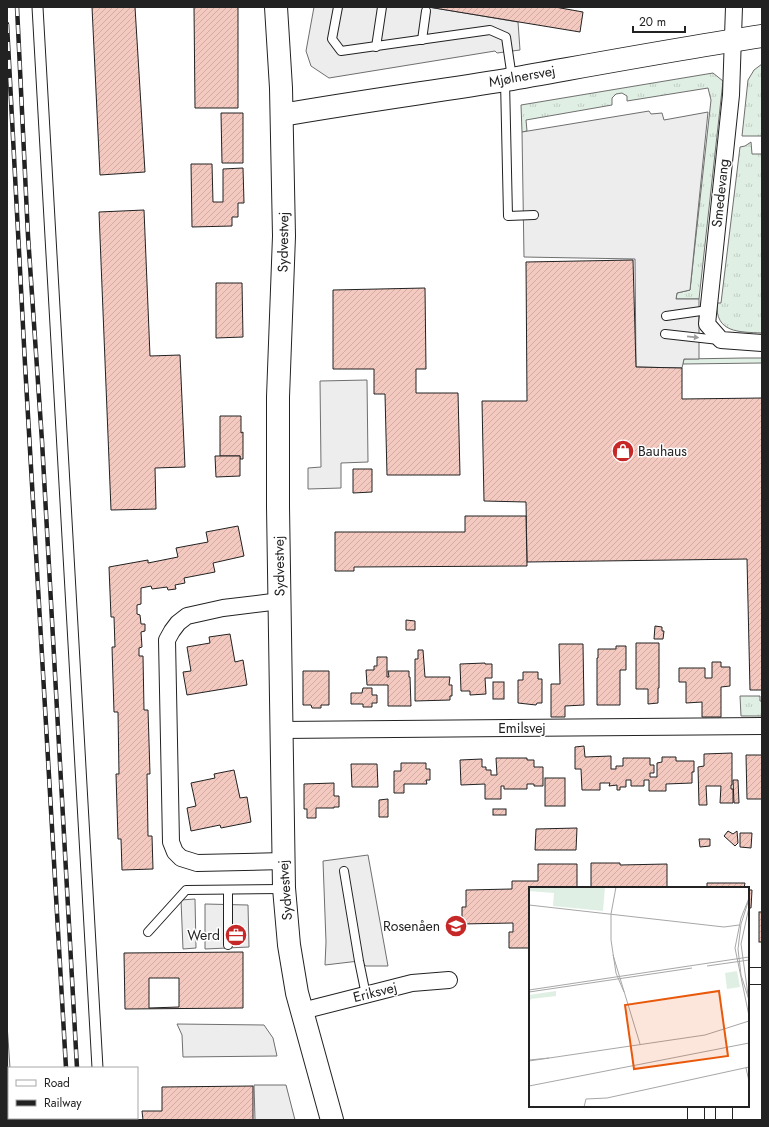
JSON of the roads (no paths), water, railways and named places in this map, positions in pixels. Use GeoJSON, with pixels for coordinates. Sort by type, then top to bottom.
{"type":"FeatureCollection","features":[{"type":"Feature","properties":{"kind":"street","name":"Sydvestvej"},"geometry":{"type":"LineString","coordinates":[[276,7],[281,71],[284,236],[278,397],[282,861],[289,944],[297,993],[332,1120]]}},
{"type":"Feature","properties":{"kind":"street","name":"Smedevang"},"geometry":{"type":"LineString","coordinates":[[721,340],[706,324],[731,95],[734,7]]}},
{"type":"Feature","properties":{"kind":"street","name":"Mjølnersvej"},"geometry":{"type":"LineString","coordinates":[[282,115],[509,79],[762,36]]}},
{"type":"Feature","properties":{"kind":"street"},"geometry":{"type":"LineString","coordinates":[[721,340],[762,344]]}},
{"type":"Feature","properties":{"kind":"street"},"geometry":{"type":"LineString","coordinates":[[280,601],[223,608],[187,616],[178,622],[167,640],[171,842],[175,852],[181,858],[197,863],[282,861]]}},
{"type":"Feature","properties":{"kind":"street","name":"Emilsvej"},"geometry":{"type":"LineString","coordinates":[[281,730],[762,726]]}},
{"type":"Feature","properties":{"kind":"street"},"geometry":{"type":"LineString","coordinates":[[749,976],[762,976]]}},
{"type":"Feature","properties":{"kind":"street","name":"Eriksvej"},"geometry":{"type":"LineString","coordinates":[[302,1011],[412,983],[449,980]]}},
{"type":"Feature","properties":{"kind":"street"},"geometry":{"type":"LineString","coordinates":[[696,1107],[696,1120]]}},
{"type":"Feature","properties":{"kind":"street"},"geometry":{"type":"LineString","coordinates":[[724,1107],[724,1120]]}},
{"type":"Feature","properties":{"kind":"lane"},"geometry":{"type":"LineString","coordinates":[[338,7],[332,39],[340,51],[490,30],[506,38],[509,79],[508,216],[534,215]]}},
{"type":"Feature","properties":{"kind":"lane"},"geometry":{"type":"LineString","coordinates":[[376,46],[382,7]]}},
{"type":"Feature","properties":{"kind":"lane"},"geometry":{"type":"LineString","coordinates":[[422,40],[426,11]]}},
{"type":"Feature","properties":{"kind":"lane"},"geometry":{"type":"LineString","coordinates":[[666,316],[708,310]]}},
{"type":"Feature","properties":{"kind":"lane"},"geometry":{"type":"LineString","coordinates":[[664,334],[721,340]]}},
{"type":"Feature","properties":{"kind":"lane"},"geometry":{"type":"LineString","coordinates":[[344,871],[366,995]]}},
{"type":"Feature","properties":{"kind":"lane"},"geometry":{"type":"LineString","coordinates":[[148,932],[186,890],[284,888]]}},
{"type":"Feature","properties":{"kind":"lane"},"geometry":{"type":"LineString","coordinates":[[228,890],[228,945]]}},
{"type":"Feature","properties":{"kind":"tram line"},"geometry":{"type":"LineString","coordinates":[[32,7],[92,1067]]}},
{"type":"Feature","properties":{"kind":"tram line"},"geometry":{"type":"LineString","coordinates":[[43,7],[103,1067]]}},
{"type":"Feature","properties":{"kind":"railway"},"geometry":{"type":"LineString","coordinates":[[17,7],[28,236],[42,441],[77,1067]]}},
{"type":"Feature","properties":{"kind":"railway"},"geometry":{"type":"LineString","coordinates":[[7,24],[25,364],[66,1067]]}},
{"type":"Feature","properties":{"kind":"place","name":"Bauhaus"},"geometry":{"type":"Point","coordinates":[623,451]}},
{"type":"Feature","properties":{"kind":"place","name":"Rosenåen"},"geometry":{"type":"Point","coordinates":[456,926]}},
{"type":"Feature","properties":{"kind":"place","name":"Werd"},"geometry":{"type":"Point","coordinates":[236,935]}}]}
